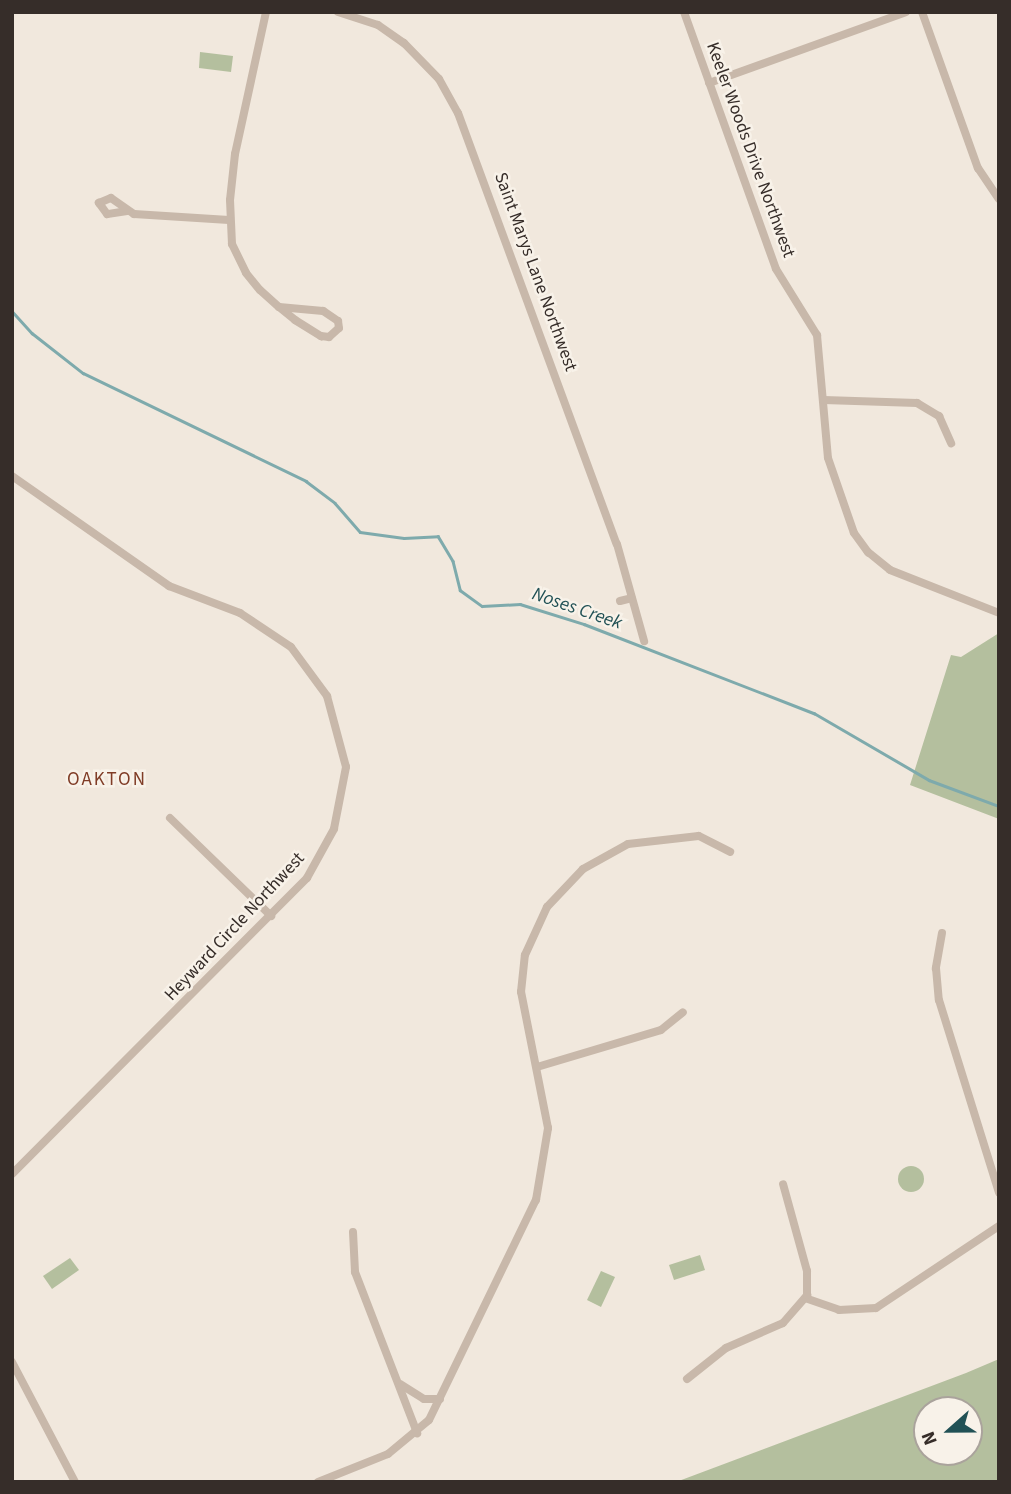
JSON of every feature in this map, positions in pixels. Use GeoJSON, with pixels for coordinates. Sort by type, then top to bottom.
{"type":"FeatureCollection","features":[{"type":"Feature","properties":{"kind":"street"},"geometry":{"type":"LineString","coordinates":[[266,12],[239,132],[229,220],[241,266],[279,307],[313,332],[329,337],[339,328],[338,321],[323,311],[279,307]]}},
{"type":"Feature","properties":{"kind":"street","name":"Saint Marys Lane Northwest"},"geometry":{"type":"LineString","coordinates":[[338,12],[378,25],[404,43],[439,79],[458,113],[617,544],[644,642]]}},
{"type":"Feature","properties":{"kind":"street","name":"Keeler Woods Drive Northwest"},"geometry":{"type":"LineString","coordinates":[[684,12],[776,269],[817,335],[828,458],[850,522],[868,552],[890,570],[999,613]]}},
{"type":"Feature","properties":{"kind":"street"},"geometry":{"type":"LineString","coordinates":[[709,83],[906,12]]}},
{"type":"Feature","properties":{"kind":"street"},"geometry":{"type":"LineString","coordinates":[[922,12],[978,168],[999,199]]}},
{"type":"Feature","properties":{"kind":"street"},"geometry":{"type":"LineString","coordinates":[[127,211],[229,220]]}},
{"type":"Feature","properties":{"kind":"street"},"geometry":{"type":"LineString","coordinates":[[824,400],[907,399],[939,416],[951,443]]}},
{"type":"Feature","properties":{"kind":"street","name":"Heyward Circle Northwest"},"geometry":{"type":"LineString","coordinates":[[12,476],[169,586],[260,624],[291,647],[317,677],[342,740],[344,795],[324,853],[271,916],[12,1174]]}},
{"type":"Feature","properties":{"kind":"street"},"geometry":{"type":"LineString","coordinates":[[620,601],[632,598]]}},
{"type":"Feature","properties":{"kind":"street"},"geometry":{"type":"LineString","coordinates":[[170,818],[271,916]]}},
{"type":"Feature","properties":{"kind":"street"},"geometry":{"type":"LineString","coordinates":[[318,1482],[388,1454],[417,1433],[440,1399],[540,1187],[548,1128],[522,1009],[522,974],[531,937],[557,893],[596,859],[645,839],[699,836],[730,852]]}},
{"type":"Feature","properties":{"kind":"street"},"geometry":{"type":"LineString","coordinates":[[942,933],[936,968],[942,1010],[965,1073],[999,1193]]}},
{"type":"Feature","properties":{"kind":"street"},"geometry":{"type":"LineString","coordinates":[[537,1068],[661,1030],[683,1012]]}},
{"type":"Feature","properties":{"kind":"street"},"geometry":{"type":"LineString","coordinates":[[687,1379],[726,1348],[783,1322],[805,1298],[807,1270],[783,1184]]}},
{"type":"Feature","properties":{"kind":"street"},"geometry":{"type":"LineString","coordinates":[[805,1298],[839,1310],[876,1308],[999,1226]]}},
{"type":"Feature","properties":{"kind":"street"},"geometry":{"type":"LineString","coordinates":[[352,1232],[355,1272],[417,1433]]}},
{"type":"Feature","properties":{"kind":"street"},"geometry":{"type":"LineString","coordinates":[[12,1362],[75,1482]]}},
{"type":"Feature","properties":{"kind":"street"},"geometry":{"type":"LineString","coordinates":[[398,1382],[424,1399],[440,1399]]}},
{"type":"Feature","properties":{"kind":"green space"},"geometry":{"type":"Polygon","coordinates":[[[200,52],[233,56],[231,72],[199,68],[200,52]]]}},
{"type":"Feature","properties":{"kind":"green space"},"geometry":{"type":"Polygon","coordinates":[[[999,633],[999,819],[910,785],[951,655],[961,657],[999,633]]]}},
{"type":"Feature","properties":{"kind":"green space"},"geometry":{"type":"Polygon","coordinates":[[[911,1166],[920,1170],[924,1179],[920,1188],[911,1192],[902,1188],[898,1179],[902,1170],[911,1166]]]}},
{"type":"Feature","properties":{"kind":"green space"},"geometry":{"type":"Polygon","coordinates":[[[700,1255],[705,1270],[674,1280],[669,1265],[700,1255]]]}},
{"type":"Feature","properties":{"kind":"green space"},"geometry":{"type":"Polygon","coordinates":[[[70,1258],[79,1270],[52,1289],[43,1276],[70,1258]]]}},
{"type":"Feature","properties":{"kind":"green space"},"geometry":{"type":"Polygon","coordinates":[[[601,1271],[615,1277],[601,1307],[587,1300],[601,1271]]]}},
{"type":"Feature","properties":{"kind":"green space"},"geometry":{"type":"Polygon","coordinates":[[[999,1359],[999,1482],[676,1482],[966,1373],[999,1359]]]}},
{"type":"Feature","properties":{"kind":"waterway","name":"Noses Creek"},"geometry":{"type":"LineString","coordinates":[[12,311],[32,333],[83,373],[306,481],[335,503],[360,532],[404,538],[438,536],[453,561],[460,590],[482,606],[520,604],[584,624],[814,713],[929,780],[999,806]]}},
{"type":"Feature","properties":{"kind":"district","name":"OAKTON"},"geometry":{"type":"Point","coordinates":[107,780]}}]}
